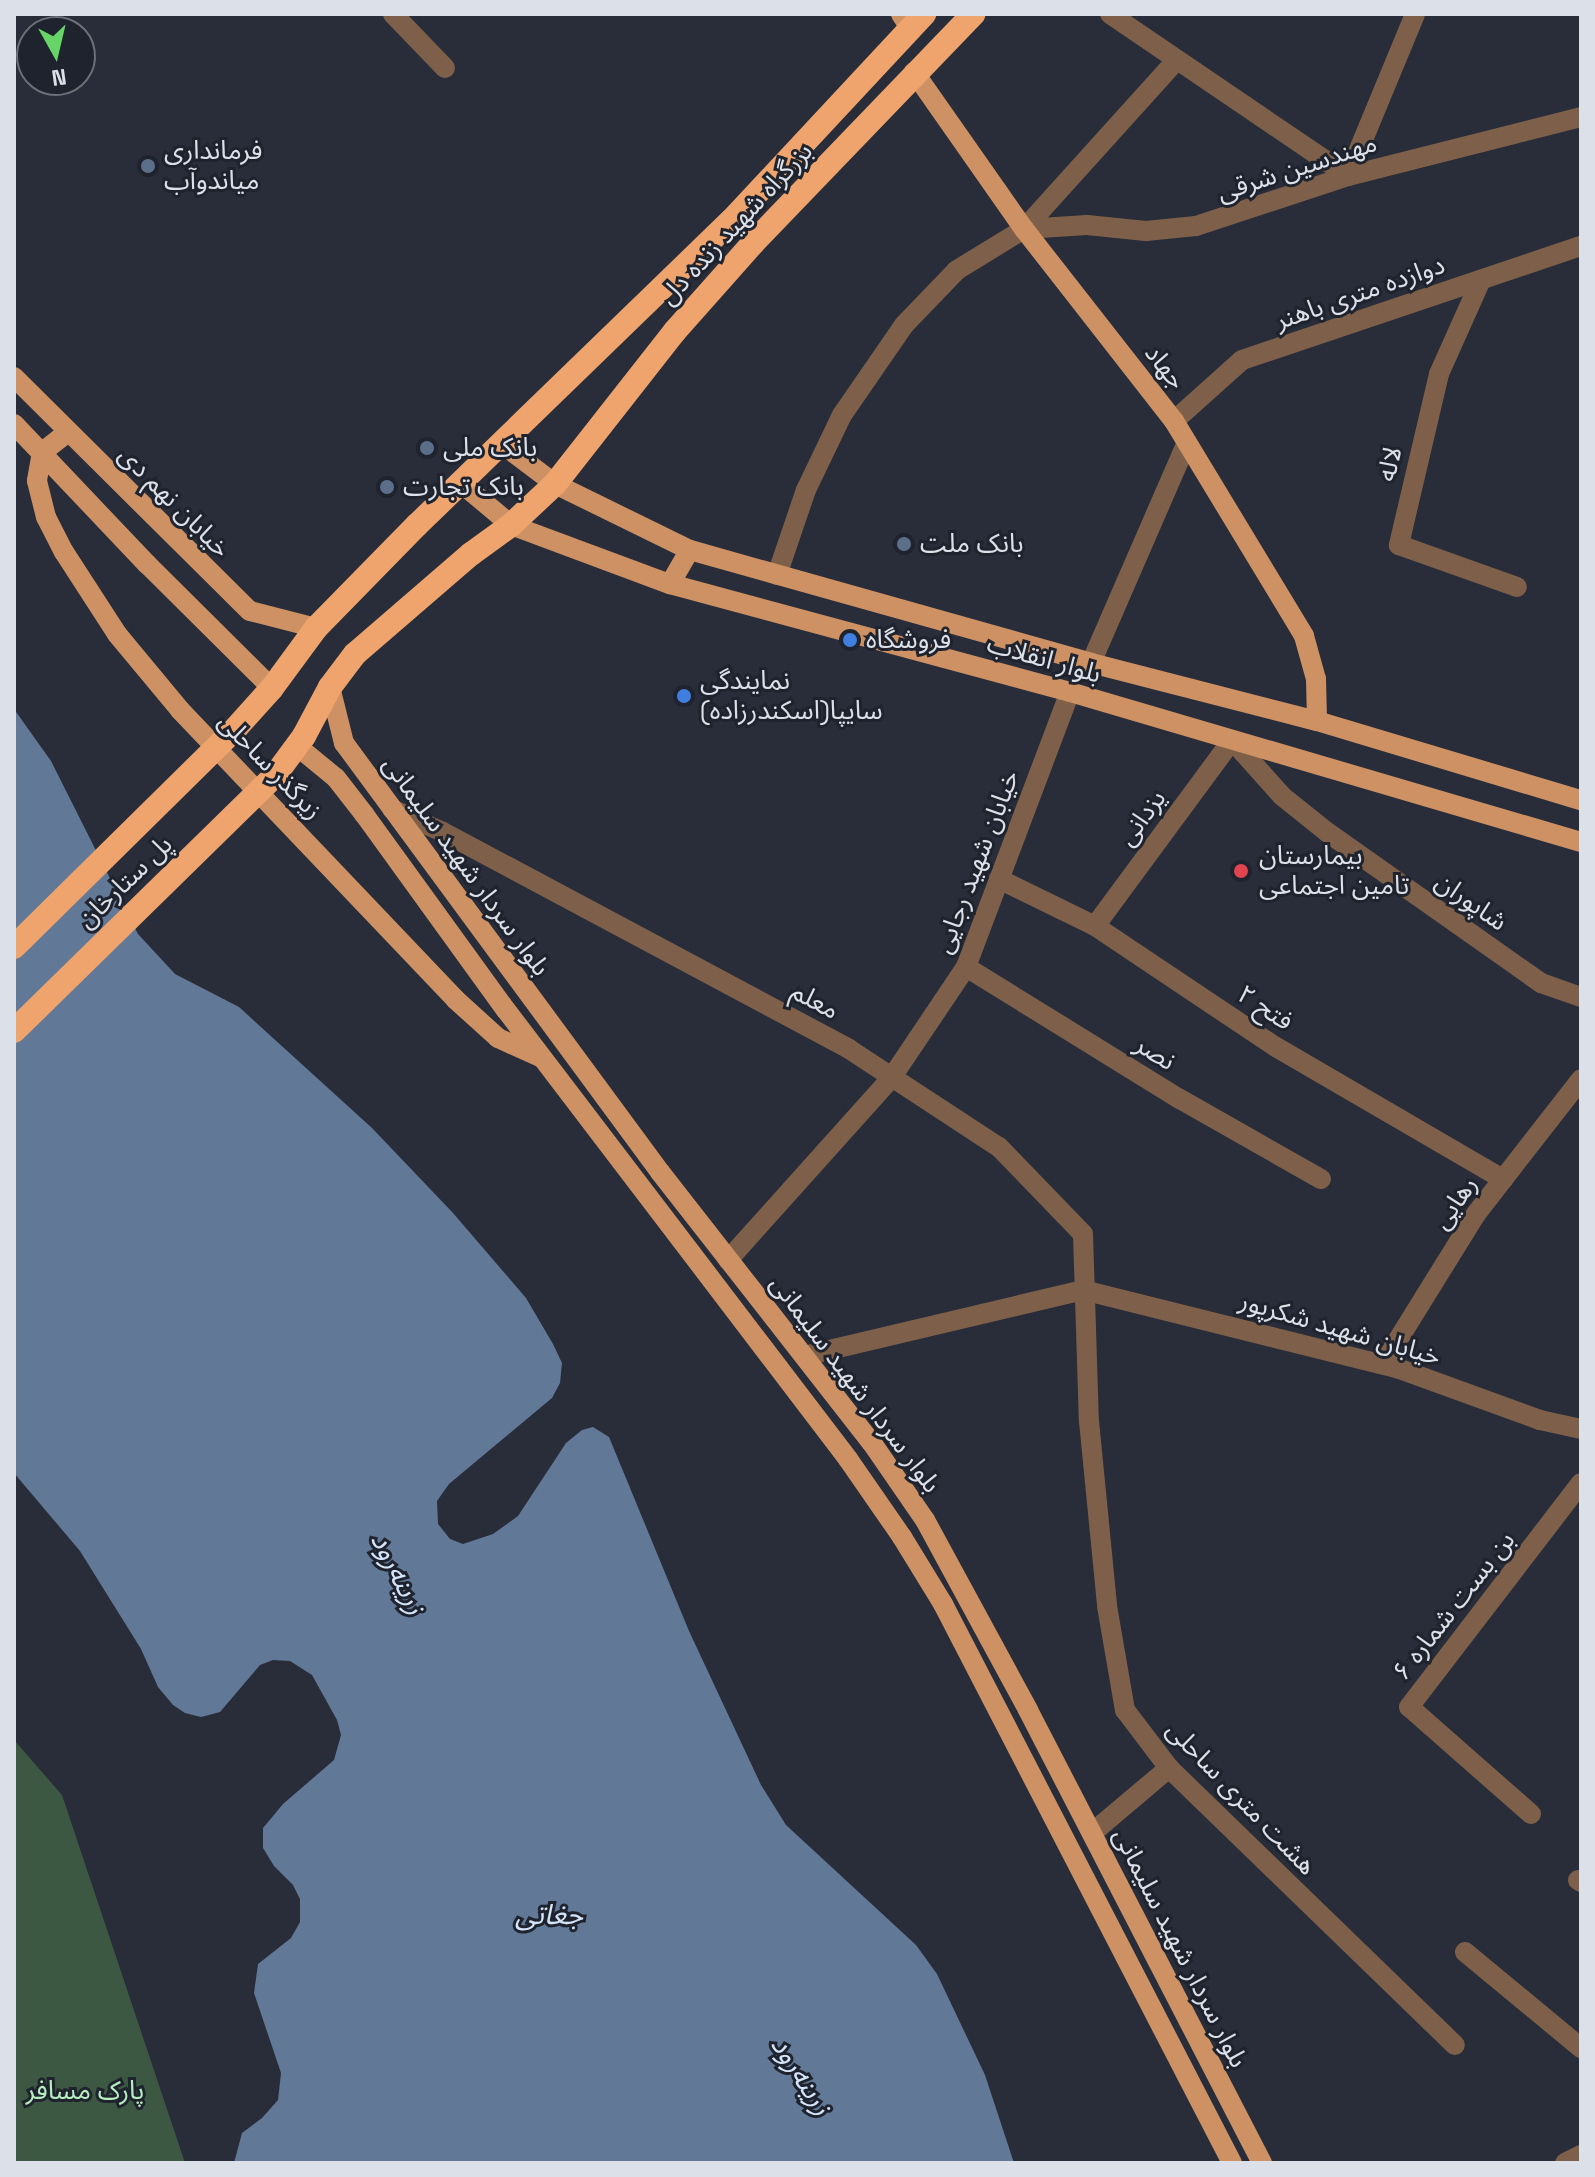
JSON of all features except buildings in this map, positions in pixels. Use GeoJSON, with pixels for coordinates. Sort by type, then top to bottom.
{"type":"FeatureCollection","features":[{"type":"Feature","properties":{"kind":"highway","name":"بزرگراه شهید زنده دل"},"geometry":{"type":"LineString","coordinates":[[471,554],[511,525],[555,484],[675,331],[753,243],[973,14]]}},
{"type":"Feature","properties":{"kind":"highway","name":"بزرگراه شهید زنده دل"},"geometry":{"type":"LineString","coordinates":[[316,628],[732,220],[912,19]]}},
{"type":"Feature","properties":{"kind":"highway","name":"پل ستارخان"},"geometry":{"type":"LineString","coordinates":[[14,1031],[276,774],[297,746],[330,687],[355,654],[471,554]]}},
{"type":"Feature","properties":{"kind":"highway","name":"پل ستارخان"},"geometry":{"type":"LineString","coordinates":[[14,947],[236,728],[272,688],[316,628]]}},
{"type":"Feature","properties":{"kind":"main road","name":"جهاد"},"geometry":{"type":"LineString","coordinates":[[914,72],[1024,229],[1174,421],[1304,636],[1316,679],[1317,721]]}},
{"type":"Feature","properties":{"kind":"main road","name":"خیابان نهم دی"},"geometry":{"type":"LineString","coordinates":[[14,377],[250,611],[316,628]]}},
{"type":"Feature","properties":{"kind":"main road"},"geometry":{"type":"LineString","coordinates":[[14,424],[147,564],[272,688]]}},
{"type":"Feature","properties":{"kind":"main road"},"geometry":{"type":"LineString","coordinates":[[42,452],[68,432]]}},
{"type":"Feature","properties":{"kind":"main road","name":"بلوار انقلاب"},"geometry":{"type":"LineString","coordinates":[[502,444],[555,484],[690,550],[1091,663],[1317,721],[1581,800]]}},
{"type":"Feature","properties":{"kind":"main road","name":"زیرگذر ساحلی"},"geometry":{"type":"LineString","coordinates":[[42,452],[37,481],[46,517],[64,552],[117,634],[162,688],[455,999],[498,1038],[543,1058]]}},
{"type":"Feature","properties":{"kind":"main road","name":"بلوار انقلاب"},"geometry":{"type":"LineString","coordinates":[[461,483],[511,525],[670,584],[1070,692],[1581,842]]}},
{"type":"Feature","properties":{"kind":"main road"},"geometry":{"type":"LineString","coordinates":[[670,584],[690,550]]}},
{"type":"Feature","properties":{"kind":"main road","name":"بلوار سردار شهید سلیمانی"},"geometry":{"type":"LineString","coordinates":[[330,687],[344,743],[728,1260],[872,1443],[925,1520],[1092,1833],[1262,2163]]}},
{"type":"Feature","properties":{"kind":"main road","name":"بلوار سردار شهید سلیمانی"},"geometry":{"type":"LineString","coordinates":[[297,746],[336,778],[543,1058],[848,1459],[902,1537],[943,1604],[1232,2163]]}},
{"type":"Feature","properties":{"kind":"main road"},"geometry":{"type":"LineString","coordinates":[[419,890],[440,875]]}},
{"type":"Feature","properties":{"kind":"street"},"geometry":{"type":"LineString","coordinates":[[393,14],[445,68]]}},
{"type":"Feature","properties":{"kind":"street"},"geometry":{"type":"LineString","coordinates":[[1110,14],[1348,176],[1415,14]]}},
{"type":"Feature","properties":{"kind":"street"},"geometry":{"type":"LineString","coordinates":[[777,575],[806,490],[842,415],[904,325],[957,270],[1024,229],[1176,61]]}},
{"type":"Feature","properties":{"kind":"street","name":"مهندسین شرقی"},"geometry":{"type":"LineString","coordinates":[[1024,229],[1087,225],[1146,231],[1196,226],[1348,176],[1581,117]]}},
{"type":"Feature","properties":{"kind":"street","name":"دوازده متری باهنر"},"geometry":{"type":"LineString","coordinates":[[1174,421],[1242,360],[1581,246]]}},
{"type":"Feature","properties":{"kind":"street","name":"لاله"},"geometry":{"type":"LineString","coordinates":[[1481,280],[1439,374],[1399,545],[1517,587]]}},
{"type":"Feature","properties":{"kind":"street"},"geometry":{"type":"LineString","coordinates":[[1091,663],[1186,445]]}},
{"type":"Feature","properties":{"kind":"street","name":"خیابان شهید رجایی"},"geometry":{"type":"LineString","coordinates":[[728,1260],[892,1077],[966,967],[1070,692]]}},
{"type":"Feature","properties":{"kind":"street","name":"یزدانی"},"geometry":{"type":"LineString","coordinates":[[1095,926],[1232,740]]}},
{"type":"Feature","properties":{"kind":"street","name":"شاپوران"},"geometry":{"type":"LineString","coordinates":[[1232,740],[1282,796],[1327,832],[1541,983],[1581,997]]}},
{"type":"Feature","properties":{"kind":"street","name":"معلم"},"geometry":{"type":"LineString","coordinates":[[392,809],[443,832],[849,1049],[999,1147],[1083,1234],[1083,1290]]}},
{"type":"Feature","properties":{"kind":"street","name":"فتح ۲"},"geometry":{"type":"LineString","coordinates":[[999,879],[1095,926],[1276,1047],[1503,1179]]}},
{"type":"Feature","properties":{"kind":"street","name":"نصر"},"geometry":{"type":"LineString","coordinates":[[966,967],[1180,1099],[1321,1179]]}},
{"type":"Feature","properties":{"kind":"street","name":"رهایی"},"geometry":{"type":"LineString","coordinates":[[1383,1364],[1476,1214],[1581,1079]]}},
{"type":"Feature","properties":{"kind":"street"},"geometry":{"type":"LineString","coordinates":[[804,1356],[1083,1290]]}},
{"type":"Feature","properties":{"kind":"street","name":"خیابان شهید شکرپور"},"geometry":{"type":"LineString","coordinates":[[1083,1290],[1383,1364],[1540,1420],[1581,1429]]}},
{"type":"Feature","properties":{"kind":"street","name":"هشت متری ساحلی"},"geometry":{"type":"LineString","coordinates":[[1083,1290],[1089,1421],[1107,1606],[1125,1710],[1169,1768],[1455,2045]]}},
{"type":"Feature","properties":{"kind":"street","name":"بن بست شماره ۶"},"geometry":{"type":"LineString","coordinates":[[1531,1814],[1409,1707],[1581,1483]]}},
{"type":"Feature","properties":{"kind":"street"},"geometry":{"type":"LineString","coordinates":[[1092,1833],[1169,1768]]}},
{"type":"Feature","properties":{"kind":"street"},"geometry":{"type":"LineString","coordinates":[[1465,1952],[1581,2048]]}},
{"type":"Feature","properties":{"kind":"street"},"geometry":{"type":"LineString","coordinates":[[1565,2163],[1581,2155]]}},
{"type":"Feature","properties":{"kind":"green space","name":"پارک مسافر"},"geometry":{"type":"Polygon","coordinates":[[[14,1740],[62,1795],[185,2163],[14,2163],[14,1740]]]}},
{"type":"Feature","properties":{"kind":"water","name":"جغاتی"},"geometry":{"type":"Polygon","coordinates":[[[14,709],[51,761],[138,934],[175,974],[239,1007],[372,1128],[453,1213],[526,1298],[553,1344],[562,1363],[560,1383],[552,1398],[449,1484],[437,1501],[438,1524],[450,1539],[463,1544],[493,1534],[518,1516],[566,1443],[582,1430],[593,1427],[609,1437],[689,1631],[761,1785],[786,1825],[916,1945],[937,1974],[985,2075],[1014,2163],[234,2163],[242,2133],[262,2118],[278,2100],[281,2073],[254,1993],[258,1964],[291,1938],[300,1922],[300,1899],[293,1885],[274,1866],[263,1848],[263,1828],[283,1804],[334,1760],[341,1735],[337,1720],[312,1675],[290,1661],[273,1660],[260,1665],[220,1712],[201,1717],[185,1713],[173,1705],[158,1687],[141,1649],[80,1551],[14,1473],[14,709]]]}},
{"type":"Feature","properties":{"kind":"place","name":"فرمانداری میاندوآب"},"geometry":{"type":"Point","coordinates":[148,166]}},
{"type":"Feature","properties":{"kind":"place","name":"بانک ملی"},"geometry":{"type":"Point","coordinates":[427,448]}},
{"type":"Feature","properties":{"kind":"place","name":"بانک تجارت"},"geometry":{"type":"Point","coordinates":[387,487]}},
{"type":"Feature","properties":{"kind":"place","name":"بانک ملت"},"geometry":{"type":"Point","coordinates":[904,544]}},
{"type":"Feature","properties":{"kind":"place","name":"فروشگاه"},"geometry":{"type":"Point","coordinates":[850,640]}},
{"type":"Feature","properties":{"kind":"place","name":"نمایندگی سایپا(اسکندرزاده)"},"geometry":{"type":"Point","coordinates":[684,696]}},
{"type":"Feature","properties":{"kind":"place","name":"بیمارستان تامین اجتماعی"},"geometry":{"type":"Point","coordinates":[1241,871]}},
{"type":"Feature","properties":{"kind":"water label","name":"زرینه‌رود"},"geometry":{"type":"Point","coordinates":[399,1573]}},
{"type":"Feature","properties":{"kind":"water label","name":"زرینه‌رود"},"geometry":{"type":"Point","coordinates":[802,2075]}}]}
